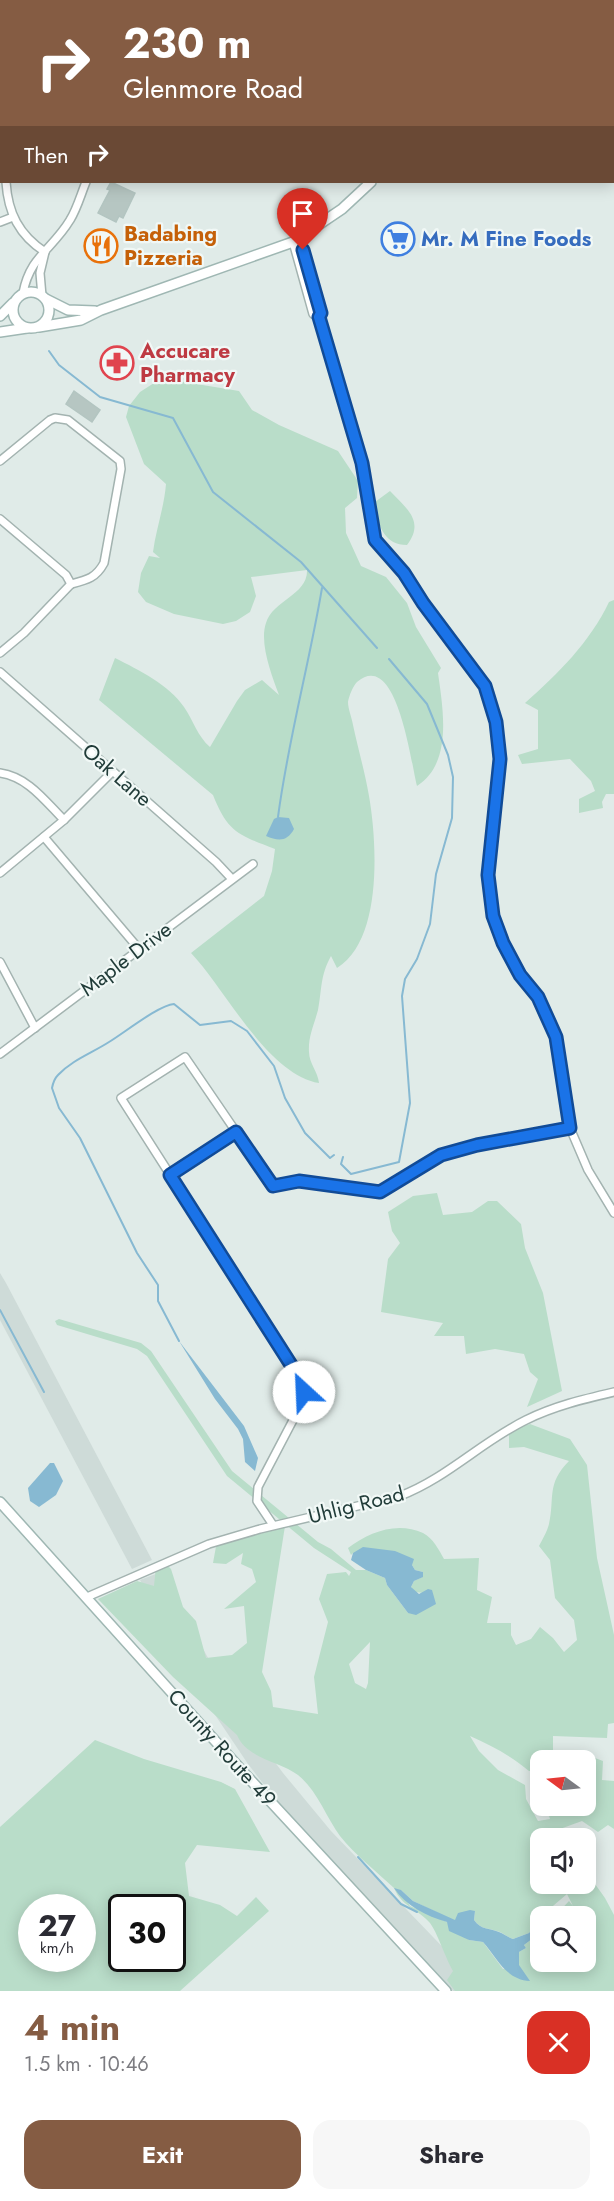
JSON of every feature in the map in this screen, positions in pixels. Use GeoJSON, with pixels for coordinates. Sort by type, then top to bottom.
{"type":"FeatureCollection","features":[{"type":"Feature","properties":{"kind":"street"},"geometry":{"type":"LineString","coordinates":[[6,183],[17,226],[30,242],[45,252]]}},
{"type":"Feature","properties":{"kind":"street"},"geometry":{"type":"LineString","coordinates":[[0,316],[23,293],[34,262],[70,221],[86,183]]}},
{"type":"Feature","properties":{"kind":"street"},"geometry":{"type":"LineString","coordinates":[[0,332],[81,320],[101,310],[297,240],[342,209],[370,183]]}},
{"type":"Feature","properties":{"kind":"street"},"geometry":{"type":"LineString","coordinates":[[0,222],[13,217]]}},
{"type":"Feature","properties":{"kind":"street"},"geometry":{"type":"LineString","coordinates":[[297,240],[313,314],[319,317],[362,463],[375,540],[404,573],[423,603],[485,686],[496,722],[500,759],[488,875],[493,916],[503,943],[520,975],[538,997],[556,1037],[570,1128],[588,1170],[614,1213]]}},
{"type":"Feature","properties":{"kind":"street"},"geometry":{"type":"LineString","coordinates":[[39,327],[49,314],[40,273],[45,252]]}},
{"type":"Feature","properties":{"kind":"street"},"geometry":{"type":"LineString","coordinates":[[23,293],[33,292],[74,312],[101,310]]}},
{"type":"Feature","properties":{"kind":"street"},"geometry":{"type":"LineString","coordinates":[[15,301],[14,318],[27,328]]}},
{"type":"Feature","properties":{"kind":"street"},"geometry":{"type":"LineString","coordinates":[[0,461],[55,418],[68,420],[120,461],[121,469],[104,563],[98,574],[88,580],[71,584],[24,633],[0,653]]}},
{"type":"Feature","properties":{"kind":"street"},"geometry":{"type":"LineString","coordinates":[[0,519],[66,575],[71,584]]}},
{"type":"Feature","properties":{"kind":"street","name":"Oak Lane"},"geometry":{"type":"LineString","coordinates":[[0,672],[216,862],[232,879]]}},
{"type":"Feature","properties":{"kind":"street"},"geometry":{"type":"LineString","coordinates":[[0,873],[64,820],[112,772]]}},
{"type":"Feature","properties":{"kind":"street"},"geometry":{"type":"LineString","coordinates":[[0,773],[14,776],[30,785],[64,820]]}},
{"type":"Feature","properties":{"kind":"street"},"geometry":{"type":"LineString","coordinates":[[44,837],[139,949]]}},
{"type":"Feature","properties":{"kind":"street","name":"Maple Drive"},"geometry":{"type":"LineString","coordinates":[[0,1054],[253,864]]}},
{"type":"Feature","properties":{"kind":"street"},"geometry":{"type":"LineString","coordinates":[[0,962],[35,1028]]}},
{"type":"Feature","properties":{"kind":"street"},"geometry":{"type":"LineString","coordinates":[[273,1525],[257,1501],[258,1487],[302,1403],[302,1382],[121,1098],[185,1057],[273,1186],[299,1181],[380,1192],[441,1155],[477,1145],[570,1128]]}},
{"type":"Feature","properties":{"kind":"street"},"geometry":{"type":"LineString","coordinates":[[170,1175],[236,1132]]}},
{"type":"Feature","properties":{"kind":"street","name":"Uhlig Road"},"geometry":{"type":"LineString","coordinates":[[87,1597],[209,1545],[273,1525],[380,1501],[420,1488],[444,1475],[481,1447],[525,1420],[576,1401],[614,1392]]}},
{"type":"Feature","properties":{"kind":"street","name":"County Route 49"},"geometry":{"type":"LineString","coordinates":[[0,1502],[253,1783],[446,1991]]}},
{"type":"Feature","properties":{"kind":"shaded area"},"geometry":{"type":"Polygon","coordinates":[[[0,1273],[152,1560],[132,1569],[0,1320],[0,1273]]]}},
{"type":"Feature","properties":{"kind":"shaded area"},"geometry":{"type":"Polygon","coordinates":[[[161,1572],[219,1678],[253,1733],[283,1773],[331,1831],[485,1991],[453,1991],[292,1821],[248,1764],[199,1691],[140,1580],[161,1572]]]}},
{"type":"Feature","properties":{"kind":"green space"},"geometry":{"type":"Polygon","coordinates":[[[172,380],[239,391],[252,410],[279,425],[338,451],[358,481],[357,498],[345,508],[346,533],[361,566],[386,577],[407,603],[416,627],[441,668],[438,673],[443,719],[441,750],[428,776],[417,786],[406,734],[392,694],[382,681],[371,676],[357,682],[349,697],[349,708],[366,778],[372,815],[375,863],[373,889],[363,936],[352,954],[337,968],[331,956],[325,970],[309,1047],[310,1060],[319,1083],[300,1076],[282,1064],[265,1048],[191,953],[264,896],[272,871],[275,849],[236,831],[224,818],[213,795],[99,700],[115,658],[162,685],[178,699],[210,747],[245,690],[262,680],[279,695],[265,650],[264,631],[270,615],[302,586],[306,579],[307,570],[251,577],[256,596],[250,612],[236,621],[223,624],[174,614],[146,602],[138,592],[141,573],[149,556],[160,558],[153,552],[166,484],[144,464],[126,417],[129,406],[140,392],[154,383],[172,380]]]}},
{"type":"Feature","properties":{"kind":"green space"},"geometry":{"type":"Polygon","coordinates":[[[390,491],[408,510],[414,522],[412,537],[407,545],[399,544],[387,537],[377,518],[375,502],[390,491]]]}},
{"type":"Feature","properties":{"kind":"green space"},"geometry":{"type":"Polygon","coordinates":[[[614,600],[614,794],[606,794],[602,802],[603,808],[579,813],[579,799],[595,791],[591,781],[570,759],[522,764],[518,755],[538,749],[538,710],[525,703],[572,657],[592,631],[609,602],[614,600]]]}},
{"type":"Feature","properties":{"kind":"green space"},"geometry":{"type":"Polygon","coordinates":[[[437,1193],[443,1215],[472,1212],[488,1201],[497,1201],[521,1224],[525,1248],[543,1293],[562,1391],[527,1407],[538,1379],[530,1372],[524,1354],[495,1349],[466,1354],[464,1336],[434,1336],[443,1323],[381,1312],[388,1259],[400,1243],[392,1231],[388,1212],[413,1196],[437,1193]]]}},
{"type":"Feature","properties":{"kind":"green space"},"geometry":{"type":"Polygon","coordinates":[[[59,1319],[141,1343],[151,1351],[232,1471],[318,1542],[331,1549],[356,1570],[366,1570],[385,1578],[387,1585],[408,1613],[435,1601],[424,1593],[414,1592],[411,1587],[414,1581],[422,1577],[423,1572],[415,1570],[412,1565],[353,1553],[351,1555],[348,1548],[374,1533],[403,1528],[427,1535],[444,1559],[479,1558],[477,1590],[492,1597],[487,1623],[511,1623],[511,1635],[516,1645],[531,1639],[540,1627],[564,1652],[577,1640],[574,1620],[555,1598],[550,1560],[539,1546],[549,1524],[554,1484],[569,1461],[524,1447],[509,1448],[509,1431],[530,1424],[570,1439],[587,1465],[597,1558],[614,1635],[614,1723],[608,1724],[607,1738],[553,1736],[553,1750],[530,1750],[530,1771],[501,1751],[470,1736],[479,1751],[498,1770],[525,1785],[530,1816],[535,1816],[538,1821],[550,1819],[549,1816],[596,1816],[596,1758],[603,1761],[602,1780],[614,1781],[614,1829],[608,1825],[598,1832],[596,1828],[582,1821],[563,1828],[530,1828],[530,1894],[567,1894],[596,1894],[596,1885],[614,1915],[614,1991],[455,1991],[447,1980],[453,1971],[430,1923],[401,1900],[394,1888],[346,1843],[305,1781],[291,1770],[264,1759],[248,1749],[237,1735],[173,1677],[98,1599],[137,1581],[154,1586],[156,1566],[164,1562],[171,1569],[183,1607],[196,1621],[206,1658],[232,1655],[247,1643],[244,1606],[224,1609],[256,1582],[252,1569],[241,1564],[243,1553],[226,1564],[213,1563],[217,1541],[285,1526],[262,1672],[271,1691],[273,1707],[318,1714],[314,1677],[328,1622],[319,1599],[327,1574],[346,1572],[349,1576],[351,1572],[314,1548],[227,1476],[147,1356],[137,1349],[57,1325],[55,1321],[59,1319]],[[370,1642],[349,1664],[355,1683],[366,1689],[370,1642]]]}},
{"type":"Feature","properties":{"kind":"green space"},"geometry":{"type":"Polygon","coordinates":[[[95,1740],[144,1759],[221,1782],[235,1789],[270,1852],[197,1845],[185,1863],[189,1896],[220,1905],[237,1916],[256,1897],[269,1911],[180,1991],[0,1991],[0,1827],[95,1740]]]}},
{"type":"Feature","properties":{"kind":"water"},"geometry":{"type":"Polygon","coordinates":[[[289,818],[294,829],[282,839],[266,836],[274,819],[289,818]]]}},
{"type":"Feature","properties":{"kind":"water"},"geometry":{"type":"Polygon","coordinates":[[[179,1341],[244,1426],[258,1458],[255,1471],[245,1462],[243,1439],[238,1429],[215,1399],[179,1341]]]}},
{"type":"Feature","properties":{"kind":"water"},"geometry":{"type":"Polygon","coordinates":[[[50,1463],[54,1463],[63,1481],[56,1495],[39,1507],[30,1501],[28,1488],[50,1463]]]}},
{"type":"Feature","properties":{"kind":"water"},"geometry":{"type":"Polygon","coordinates":[[[363,1547],[395,1551],[414,1559],[412,1565],[415,1570],[423,1572],[423,1577],[414,1581],[411,1587],[419,1594],[428,1589],[432,1590],[436,1604],[416,1615],[408,1613],[387,1585],[385,1578],[366,1570],[351,1560],[353,1553],[363,1547]]]}},
{"type":"Feature","properties":{"kind":"water"},"geometry":{"type":"Polygon","coordinates":[[[394,1888],[401,1890],[413,1901],[455,1920],[458,1913],[475,1911],[474,1920],[479,1926],[513,1939],[530,1932],[530,1940],[524,1945],[526,1948],[519,1952],[519,1965],[530,1981],[514,1977],[483,1942],[469,1940],[449,1931],[447,1922],[417,1909],[394,1888]]]}},
{"type":"Feature","properties":{"kind":"building"},"geometry":{"type":"Polygon","coordinates":[[[110,183],[113,183],[135,193],[123,218],[119,216],[116,222],[98,213],[110,190],[107,189],[110,183]]]}},
{"type":"Feature","properties":{"kind":"building"},"geometry":{"type":"Polygon","coordinates":[[[74,391],[100,410],[92,422],[66,404],[74,391]]]}},
{"type":"Feature","properties":{"kind":"waterway"},"geometry":{"type":"LineString","coordinates":[[49,351],[59,365],[100,397],[173,418],[213,492],[301,562],[377,648]]}},
{"type":"Feature","properties":{"kind":"waterway"},"geometry":{"type":"LineString","coordinates":[[278,817],[287,760],[322,588]]}},
{"type":"Feature","properties":{"kind":"waterway"},"geometry":{"type":"LineString","coordinates":[[343,1157],[341,1164],[351,1174],[399,1162],[410,1103],[402,996],[405,979],[417,959],[430,924],[436,874],[452,818],[453,777],[448,755],[427,704],[389,659]]}},
{"type":"Feature","properties":{"kind":"waterway"},"geometry":{"type":"LineString","coordinates":[[179,1341],[158,1301],[158,1285],[137,1253],[80,1138],[59,1108],[52,1088],[57,1077],[76,1061],[151,1014],[174,1004],[200,1025],[231,1021],[247,1031],[274,1066],[285,1098],[305,1133],[330,1158],[334,1155]]}},
{"type":"Feature","properties":{"kind":"waterway"},"geometry":{"type":"LineString","coordinates":[[0,1310],[44,1392]]}},
{"type":"Feature","properties":{"kind":"waterway"},"geometry":{"type":"LineString","coordinates":[[358,1857],[401,1904],[417,1912]]}},
{"type":"Feature","properties":{"kind":"place","name":"Mr. M Fine Foods"},"geometry":{"type":"Point","coordinates":[398,239]}},
{"type":"Feature","properties":{"kind":"place","name":"Badabing Pizzeria"},"geometry":{"type":"Point","coordinates":[101,246]}},
{"type":"Feature","properties":{"kind":"place","name":"Accucare Pharmacy"},"geometry":{"type":"Point","coordinates":[117,363]}},
{"type":"Feature","properties":{"kind":"route"},"geometry":{"type":"LineString","coordinates":[[303,250],[321,313],[319,317],[362,463],[375,540],[404,573],[423,603],[485,686],[496,722],[500,759],[488,875],[493,916],[503,943],[520,975],[538,997],[556,1037],[570,1128],[477,1145],[441,1155],[380,1192],[299,1181],[273,1186],[236,1132],[170,1175],[302,1382],[304,1392]]}}]}
